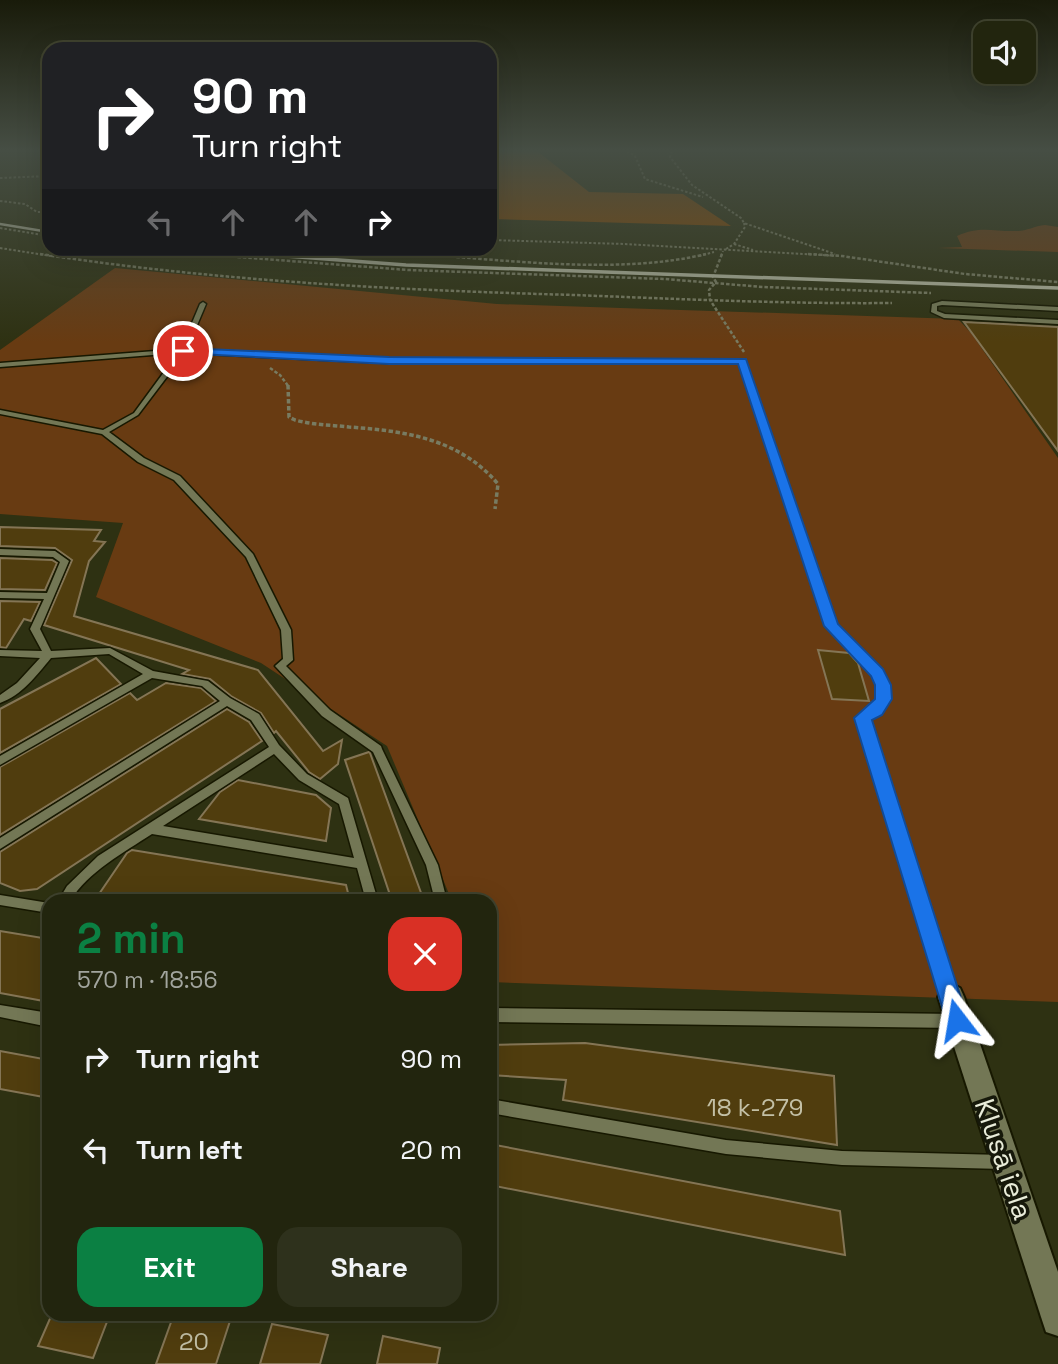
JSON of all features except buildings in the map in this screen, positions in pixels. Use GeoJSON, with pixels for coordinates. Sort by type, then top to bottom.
{"type":"FeatureCollection","features":[{"type":"Feature","properties":{"kind":"street","name":"Klusā iela"},"geometry":{"type":"LineString","coordinates":[[954,1009],[1004,1162],[1056,1305]]}},
{"type":"Feature","properties":{"kind":"lane"},"geometry":{"type":"LineString","coordinates":[[1058,309],[942,303],[934,305],[934,312],[944,316],[1058,321]]}},
{"type":"Feature","properties":{"kind":"lane"},"geometry":{"type":"LineString","coordinates":[[104,432],[136,414],[183,351],[203,304]]}},
{"type":"Feature","properties":{"kind":"lane"},"geometry":{"type":"LineString","coordinates":[[0,365],[183,351],[389,360],[742,361],[832,626],[877,673],[883,685],[883,699],[876,710],[863,718],[954,1009],[497,1015]]}},
{"type":"Feature","properties":{"kind":"lane"},"geometry":{"type":"LineString","coordinates":[[0,412],[104,432],[141,460],[177,478],[250,556],[286,630],[288,660],[280,666],[326,713],[377,749],[432,865],[439,894]]}},
{"type":"Feature","properties":{"kind":"lane"},"geometry":{"type":"LineString","coordinates":[[0,552],[55,554],[65,561],[34,629],[48,655]]}},
{"type":"Feature","properties":{"kind":"lane"},"geometry":{"type":"LineString","coordinates":[[0,595],[48,596]]}},
{"type":"Feature","properties":{"kind":"lane"},"geometry":{"type":"LineString","coordinates":[[0,653],[48,655],[110,651],[151,674],[205,683],[227,701],[256,718],[275,748],[303,778],[344,801],[370,894]]}},
{"type":"Feature","properties":{"kind":"lane"},"geometry":{"type":"LineString","coordinates":[[0,699],[27,678],[48,655]]}},
{"type":"Feature","properties":{"kind":"lane"},"geometry":{"type":"LineString","coordinates":[[0,761],[151,674]]}},
{"type":"Feature","properties":{"kind":"lane"},"geometry":{"type":"LineString","coordinates":[[0,844],[227,701]]}},
{"type":"Feature","properties":{"kind":"lane"},"geometry":{"type":"LineString","coordinates":[[68,894],[102,860],[275,748]]}},
{"type":"Feature","properties":{"kind":"lane"},"geometry":{"type":"LineString","coordinates":[[151,829],[361,864]]}},
{"type":"Feature","properties":{"kind":"lane"},"geometry":{"type":"LineString","coordinates":[[0,900],[42,907]]}},
{"type":"Feature","properties":{"kind":"lane"},"geometry":{"type":"LineString","coordinates":[[0,1011],[42,1019]]}},
{"type":"Feature","properties":{"kind":"lane"},"geometry":{"type":"LineString","coordinates":[[497,1107],[726,1147],[842,1158],[1004,1162]]}},
{"type":"Feature","properties":{"kind":"path"},"geometry":{"type":"LineString","coordinates":[[446,256],[616,264],[682,260],[723,251],[734,244],[745,227],[741,218],[735,215]]}},
{"type":"Feature","properties":{"kind":"path"},"geometry":{"type":"LineString","coordinates":[[744,223],[842,256]]}},
{"type":"Feature","properties":{"kind":"path"},"geometry":{"type":"LineString","coordinates":[[0,228],[42,235]]}},
{"type":"Feature","properties":{"kind":"path"},"geometry":{"type":"LineString","coordinates":[[497,240],[842,256],[975,275],[1058,282]]}},
{"type":"Feature","properties":{"kind":"path"},"geometry":{"type":"LineString","coordinates":[[734,244],[761,252]]}},
{"type":"Feature","properties":{"kind":"path"},"geometry":{"type":"LineString","coordinates":[[0,248],[42,254]]}},
{"type":"Feature","properties":{"kind":"path"},"geometry":{"type":"LineString","coordinates":[[716,282],[713,277],[714,268],[723,251]]}},
{"type":"Feature","properties":{"kind":"path"},"geometry":{"type":"LineString","coordinates":[[59,256],[178,272],[341,286],[811,304],[892,303]]}},
{"type":"Feature","properties":{"kind":"path"},"geometry":{"type":"LineString","coordinates":[[216,256],[408,270],[932,293]]}},
{"type":"Feature","properties":{"kind":"path"},"geometry":{"type":"LineString","coordinates":[[716,282],[709,290],[710,300],[744,349],[742,361]]}},
{"type":"Feature","properties":{"kind":"path"},"geometry":{"type":"LineString","coordinates":[[234,352],[280,374],[289,386],[289,417],[297,421],[386,430],[431,440],[463,453],[487,468],[498,484],[495,509]]}},
{"type":"Feature","properties":{"kind":"shaded area"},"geometry":{"type":"Polygon","coordinates":[[[497,215],[714,215],[731,226],[497,219],[497,215]]]}},
{"type":"Feature","properties":{"kind":"shaded area"},"geometry":{"type":"Polygon","coordinates":[[[1045,225],[1058,227],[1058,252],[938,248],[962,247],[957,236],[973,231],[1021,231],[1045,225]]]}},
{"type":"Feature","properties":{"kind":"shaded area"},"geometry":{"type":"Polygon","coordinates":[[[115,268],[497,304],[958,319],[971,333],[1058,458],[1058,1002],[497,982],[497,894],[449,894],[387,746],[261,663],[96,597],[123,523],[0,514],[0,350],[115,268]]]}},
{"type":"Feature","properties":{"kind":"railway"},"geometry":{"type":"LineString","coordinates":[[0,224],[42,231]]}},
{"type":"Feature","properties":{"kind":"railway"},"geometry":{"type":"LineString","coordinates":[[286,256],[406,265],[1058,288]]}},
{"type":"Feature","properties":{"kind":"route"},"geometry":{"type":"LineString","coordinates":[[183,351],[389,360],[742,361],[832,626],[877,673],[883,685],[883,699],[876,710],[863,718],[957,1020]]}}]}
